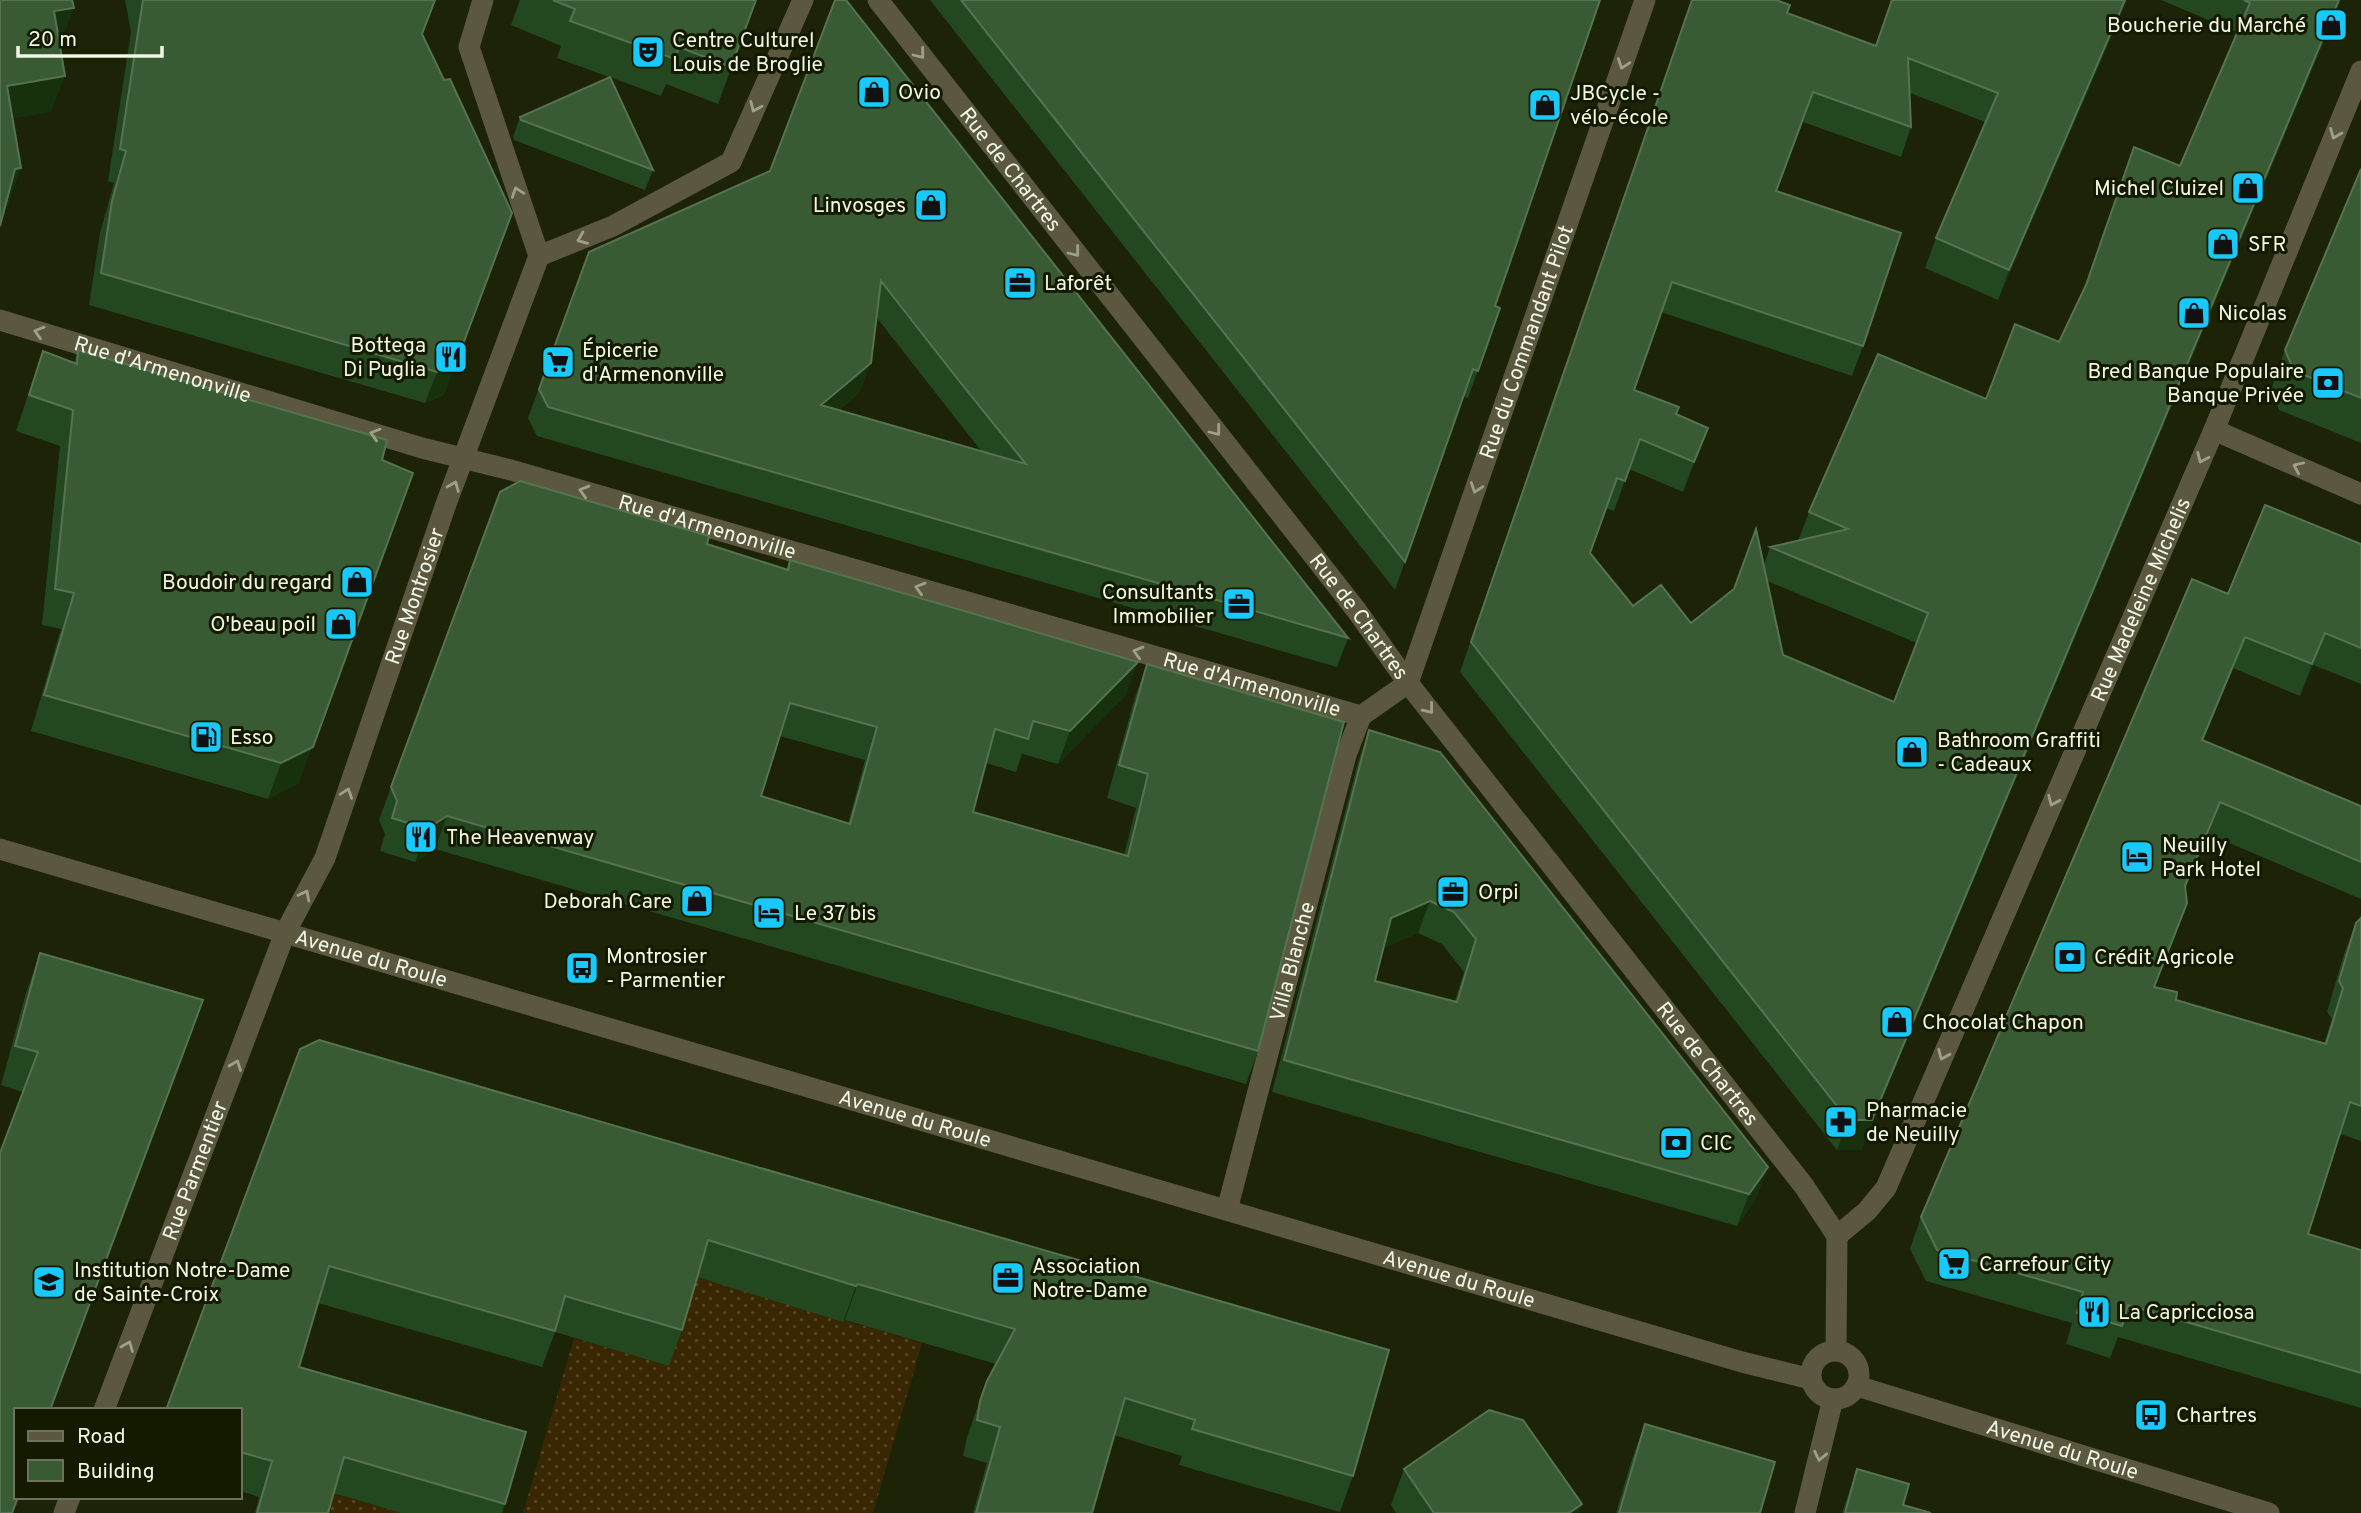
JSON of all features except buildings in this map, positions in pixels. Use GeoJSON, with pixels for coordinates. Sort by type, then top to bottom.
{"type":"FeatureCollection","features":[{"type":"Feature","properties":{"kind":"street"},"geometry":{"type":"LineString","coordinates":[[483,0],[468,47],[539,256],[613,226],[731,162],[803,0]]}},
{"type":"Feature","properties":{"kind":"street","name":"Rue de Chartres"},"geometry":{"type":"LineString","coordinates":[[878,0],[1357,611],[1408,683],[1798,1179],[1837,1236]]}},
{"type":"Feature","properties":{"kind":"street","name":"Rue du Commandant Pilot"},"geometry":{"type":"LineString","coordinates":[[1408,683],[1645,0]]}},
{"type":"Feature","properties":{"kind":"street","name":"Rue Madeleine Michelis"},"geometry":{"type":"LineString","coordinates":[[1837,1236],[1867,1211],[1886,1188],[2214,430],[2361,71]]}},
{"type":"Feature","properties":{"kind":"street","name":"Rue Montrosier"},"geometry":{"type":"LineString","coordinates":[[285,933],[325,858],[539,256]]}},
{"type":"Feature","properties":{"kind":"street","name":"Rue d'Armenonville"},"geometry":{"type":"LineString","coordinates":[[0,320],[422,448],[465,458],[1360,716],[1408,683]]}},
{"type":"Feature","properties":{"kind":"street"},"geometry":{"type":"LineString","coordinates":[[2214,430],[2361,494]]}},
{"type":"Feature","properties":{"kind":"street","name":"Villa Blanche"},"geometry":{"type":"LineString","coordinates":[[1227,1210],[1346,755],[1360,716]]}},
{"type":"Feature","properties":{"kind":"street","name":"Avenue du Roule"},"geometry":{"type":"LineString","coordinates":[[9,852],[657,1045],[1742,1362],[1811,1379]]}},
{"type":"Feature","properties":{"kind":"street","name":"Rue Parmentier"},"geometry":{"type":"LineString","coordinates":[[105,1408],[285,933]]}},
{"type":"Feature","properties":{"kind":"street"},"geometry":{"type":"LineString","coordinates":[[1836,1350],[1837,1236]]}},
{"type":"Feature","properties":{"kind":"street"},"geometry":{"type":"LineString","coordinates":[[1836,1350],[1857,1362],[1857,1386],[1847,1396],[1833,1399],[1816,1391],[1811,1379],[1813,1362],[1827,1351],[1836,1350]]}},
{"type":"Feature","properties":{"kind":"street","name":"Avenue du Roule"},"geometry":{"type":"LineString","coordinates":[[1857,1386],[2269,1513]]}},
{"type":"Feature","properties":{"kind":"street"},"geometry":{"type":"LineString","coordinates":[[1805,1513],[1833,1399]]}},
{"type":"Feature","properties":{"kind":"shaded area"},"geometry":{"type":"Polygon","coordinates":[[[694,1276],[922,1343],[873,1513],[523,1513],[574,1338],[668,1365],[694,1276]]]}},
{"type":"Feature","properties":{"kind":"shaded area"},"geometry":{"type":"Polygon","coordinates":[[[331,1493],[401,1513],[325,1513],[331,1493]]]}},
{"type":"Feature","properties":{"kind":"place","name":"Boucherie du Marché"},"geometry":{"type":"Point","coordinates":[2331,25]}},
{"type":"Feature","properties":{"kind":"place","name":"Centre Culturel Louis de Broglie"},"geometry":{"type":"Point","coordinates":[648,52]}},
{"type":"Feature","properties":{"kind":"place","name":"Ovio"},"geometry":{"type":"Point","coordinates":[874,92]}},
{"type":"Feature","properties":{"kind":"place","name":"JBCycle - vélo-école"},"geometry":{"type":"Point","coordinates":[1545,105]}},
{"type":"Feature","properties":{"kind":"place","name":"Michel Cluizel"},"geometry":{"type":"Point","coordinates":[2248,188]}},
{"type":"Feature","properties":{"kind":"place","name":"Linvosges"},"geometry":{"type":"Point","coordinates":[931,205]}},
{"type":"Feature","properties":{"kind":"place","name":"SFR"},"geometry":{"type":"Point","coordinates":[2223,244]}},
{"type":"Feature","properties":{"kind":"place","name":"Laforêt"},"geometry":{"type":"Point","coordinates":[1020,283]}},
{"type":"Feature","properties":{"kind":"place","name":"Nicolas"},"geometry":{"type":"Point","coordinates":[2194,313]}},
{"type":"Feature","properties":{"kind":"place","name":"Bottega Di Puglia"},"geometry":{"type":"Point","coordinates":[451,357]}},
{"type":"Feature","properties":{"kind":"place","name":"Épicerie d'Armenonville"},"geometry":{"type":"Point","coordinates":[558,362]}},
{"type":"Feature","properties":{"kind":"place","name":"Bred Banque Populaire Banque Privée"},"geometry":{"type":"Point","coordinates":[2328,383]}},
{"type":"Feature","properties":{"kind":"place","name":"Boudoir du regard"},"geometry":{"type":"Point","coordinates":[357,582]}},
{"type":"Feature","properties":{"kind":"place","name":"Consultants Immobilier"},"geometry":{"type":"Point","coordinates":[1239,604]}},
{"type":"Feature","properties":{"kind":"place","name":"O'beau poil"},"geometry":{"type":"Point","coordinates":[341,624]}},
{"type":"Feature","properties":{"kind":"place","name":"Esso"},"geometry":{"type":"Point","coordinates":[206,737]}},
{"type":"Feature","properties":{"kind":"place","name":"Bathroom Graffiti - Cadeaux"},"geometry":{"type":"Point","coordinates":[1912,752]}},
{"type":"Feature","properties":{"kind":"place","name":"The Heavenway"},"geometry":{"type":"Point","coordinates":[421,837]}},
{"type":"Feature","properties":{"kind":"place","name":"Neuilly Park Hotel"},"geometry":{"type":"Point","coordinates":[2137,857]}},
{"type":"Feature","properties":{"kind":"place","name":"Orpi"},"geometry":{"type":"Point","coordinates":[1453,892]}},
{"type":"Feature","properties":{"kind":"place","name":"Deborah Care"},"geometry":{"type":"Point","coordinates":[697,901]}},
{"type":"Feature","properties":{"kind":"place","name":"Le 37 bis"},"geometry":{"type":"Point","coordinates":[769,913]}},
{"type":"Feature","properties":{"kind":"place","name":"Crédit Agricole"},"geometry":{"type":"Point","coordinates":[2070,957]}},
{"type":"Feature","properties":{"kind":"place","name":"Montrosier - Parmentier"},"geometry":{"type":"Point","coordinates":[582,968]}},
{"type":"Feature","properties":{"kind":"place","name":"Chocolat Chapon"},"geometry":{"type":"Point","coordinates":[1897,1022]}},
{"type":"Feature","properties":{"kind":"place","name":"Pharmacie de Neuilly"},"geometry":{"type":"Point","coordinates":[1841,1122]}},
{"type":"Feature","properties":{"kind":"place","name":"CIC"},"geometry":{"type":"Point","coordinates":[1676,1143]}},
{"type":"Feature","properties":{"kind":"place","name":"Carrefour City"},"geometry":{"type":"Point","coordinates":[1954,1264]}},
{"type":"Feature","properties":{"kind":"place","name":"Association Notre-Dame"},"geometry":{"type":"Point","coordinates":[1008,1278]}},
{"type":"Feature","properties":{"kind":"place","name":"Institution Notre-Dame de Sainte-Croix"},"geometry":{"type":"Point","coordinates":[49,1282]}},
{"type":"Feature","properties":{"kind":"place","name":"La Capricciosa"},"geometry":{"type":"Point","coordinates":[2094,1312]}},
{"type":"Feature","properties":{"kind":"place","name":"Chartres"},"geometry":{"type":"Point","coordinates":[2151,1415]}}]}
